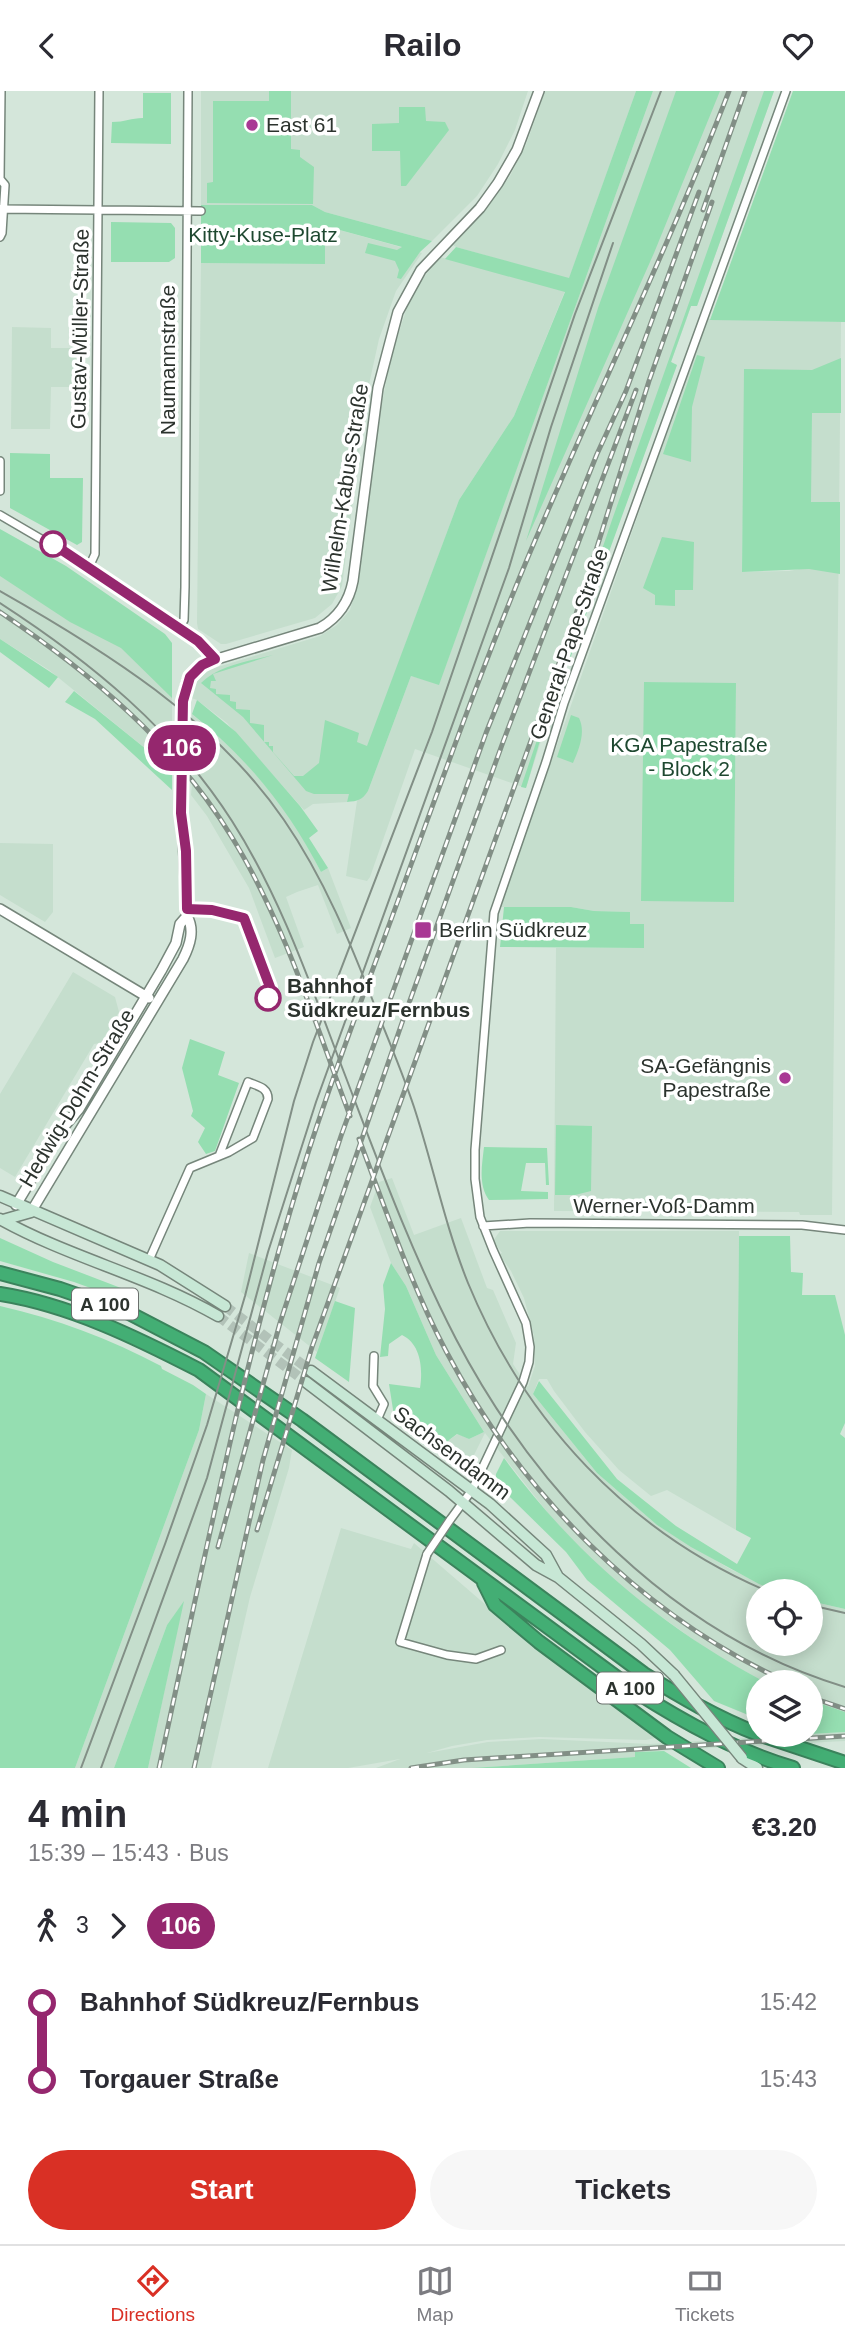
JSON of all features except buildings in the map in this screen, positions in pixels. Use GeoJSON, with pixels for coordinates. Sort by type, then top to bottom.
{"type":"FeatureCollection","features":[{"type":"Feature","properties":{"kind":"highway","name":"A 100"},"geometry":{"type":"LineString","coordinates":[[0,1273],[60,1289],[129,1313],[204,1352],[313,1428],[644,1674],[708,1711],[746,1728]]}},
{"type":"Feature","properties":{"kind":"highway","name":"A 100"},"geometry":{"type":"LineString","coordinates":[[0,1294],[53,1307],[94,1321],[200,1370],[635,1691],[676,1717],[723,1741],[793,1768]]}},
{"type":"Feature","properties":{"kind":"highway"},"geometry":{"type":"LineString","coordinates":[[482,1580],[495,1605],[539,1642],[667,1737],[718,1768]]}},
{"type":"Feature","properties":{"kind":"highway","name":"A 100"},"geometry":{"type":"LineString","coordinates":[[797,1747],[845,1763]]}},
{"type":"Feature","properties":{"kind":"main road"},"geometry":{"type":"LineString","coordinates":[[0,1196],[31,1212],[149,1260],[225,1306]]}},
{"type":"Feature","properties":{"kind":"main road","name":"Hedwig-Dohm-Straße"},"geometry":{"type":"LineString","coordinates":[[1,1220],[16,1205]]}},
{"type":"Feature","properties":{"kind":"main road","name":"Hedwig-Dohm-Straße"},"geometry":{"type":"LineString","coordinates":[[1,1220],[31,1212]]}},
{"type":"Feature","properties":{"kind":"main road"},"geometry":{"type":"LineString","coordinates":[[1,1220],[40,1239],[141,1279],[218,1316]]}},
{"type":"Feature","properties":{"kind":"main road"},"geometry":{"type":"LineString","coordinates":[[141,1279],[149,1260]]}},
{"type":"Feature","properties":{"kind":"main road","name":"Sachsendamm"},"geometry":{"type":"LineString","coordinates":[[311,1371],[472,1490],[546,1555],[558,1577]]}},
{"type":"Feature","properties":{"kind":"main road","name":"Sachsendamm"},"geometry":{"type":"LineString","coordinates":[[306,1382],[463,1502],[536,1565],[558,1577],[641,1644],[674,1675],[744,1763],[757,1768]]}},
{"type":"Feature","properties":{"kind":"street"},"geometry":{"type":"LineString","coordinates":[[0,237],[5,185],[0,179],[1,91]]}},
{"type":"Feature","properties":{"kind":"street","name":"Gustav-Müller-Straße"},"geometry":{"type":"LineString","coordinates":[[89,567],[95,554],[99,91]]}},
{"type":"Feature","properties":{"kind":"street","name":"Naumannstraße"},"geometry":{"type":"LineString","coordinates":[[179,627],[184,619],[185,587],[188,91]]}},
{"type":"Feature","properties":{"kind":"street","name":"Wilhelm-Kabus-Straße"},"geometry":{"type":"LineString","coordinates":[[156,1003],[189,946],[192,925],[187,916],[186,851],[181,797],[183,701],[190,677],[202,665],[215,659],[315,630],[332,620],[346,603],[353,581],[378,388],[398,311],[421,270],[480,208],[502,177],[523,135],[539,91]]}},
{"type":"Feature","properties":{"kind":"street","name":"General-Pape-Straße"},"geometry":{"type":"LineString","coordinates":[[501,1650],[476,1659],[447,1655],[400,1642],[427,1554],[472,1490],[523,1382],[529,1362],[530,1347],[526,1323],[483,1226],[477,1199],[474,1162],[496,904],[564,703],[786,91]]}},
{"type":"Feature","properties":{"kind":"street"},"geometry":{"type":"LineString","coordinates":[[2,209],[201,211]]}},
{"type":"Feature","properties":{"kind":"street"},"geometry":{"type":"LineString","coordinates":[[0,461],[0,491]]}},
{"type":"Feature","properties":{"kind":"street"},"geometry":{"type":"LineString","coordinates":[[0,515],[89,567],[179,627],[202,644],[215,659]]}},
{"type":"Feature","properties":{"kind":"street"},"geometry":{"type":"LineString","coordinates":[[0,909],[156,1003]]}},
{"type":"Feature","properties":{"kind":"street","name":"Wilhelm-Kabus-Straße"},"geometry":{"type":"LineString","coordinates":[[146,996],[173,949],[180,924],[187,916]]}},
{"type":"Feature","properties":{"kind":"street","name":"Hedwig-Dohm-Straße"},"geometry":{"type":"LineString","coordinates":[[16,1205],[61,1130],[79,1109],[146,996]]}},
{"type":"Feature","properties":{"kind":"street","name":"Hedwig-Dohm-Straße"},"geometry":{"type":"LineString","coordinates":[[31,1212],[156,1003]]}},
{"type":"Feature","properties":{"kind":"street"},"geometry":{"type":"LineString","coordinates":[[149,1260],[190,1168],[219,1156],[253,1138],[268,1099],[264,1089],[248,1083],[219,1156]]}},
{"type":"Feature","properties":{"kind":"street","name":"Werner-Voß-Damm"},"geometry":{"type":"LineString","coordinates":[[483,1226],[530,1223],[802,1225],[845,1230]]}},
{"type":"Feature","properties":{"kind":"street"},"geometry":{"type":"LineString","coordinates":[[374,1356],[373,1386],[384,1404],[377,1420]]}},
{"type":"Feature","properties":{"kind":"shaded area"},"geometry":{"type":"Polygon","coordinates":[[[201,91],[528,91],[515,130],[498,164],[477,196],[432,241],[325,212],[312,205],[201,205],[201,91]]]}},
{"type":"Feature","properties":{"kind":"shaded area"},"geometry":{"type":"Polygon","coordinates":[[[545,91],[636,91],[569,279],[453,245],[484,212],[510,176],[526,145],[545,91]]]}},
{"type":"Feature","properties":{"kind":"shaded area"},"geometry":{"type":"Polygon","coordinates":[[[653,91],[774,91],[697,306],[691,306],[671,362],[677,365],[555,697],[526,788],[415,749],[370,877],[367,881],[346,876],[357,801],[368,791],[411,676],[439,684],[653,91]]]}},
{"type":"Feature","properties":{"kind":"shaded area"},"geometry":{"type":"Polygon","coordinates":[[[325,226],[422,253],[396,291],[379,339],[366,398],[342,586],[332,604],[315,618],[221,644],[198,629],[197,623],[201,263],[325,264],[325,226]]]}},
{"type":"Feature","properties":{"kind":"shaded area"},"geometry":{"type":"Polygon","coordinates":[[[440,257],[565,291],[514,416],[459,500],[347,802],[313,804],[304,810],[227,723],[189,697],[199,678],[211,669],[320,636],[337,625],[350,610],[358,584],[381,408],[391,357],[409,301],[440,257]]]}},
{"type":"Feature","properties":{"kind":"shaded area"},"geometry":{"type":"Polygon","coordinates":[[[707,319],[841,322],[832,1215],[800,1215],[799,1212],[554,1211],[556,948],[644,948],[644,925],[630,924],[630,912],[571,907],[500,907],[707,319]],[[812,371],[744,460],[742,572],[789,571],[810,567],[812,371]],[[644,682],[734,902],[736,684],[644,682]]]}},
{"type":"Feature","properties":{"kind":"shaded area"},"geometry":{"type":"Polygon","coordinates":[[[12,327],[51,328],[51,348],[84,348],[84,387],[51,387],[50,429],[11,429],[12,327]]]}},
{"type":"Feature","properties":{"kind":"shaded area"},"geometry":{"type":"Polygon","coordinates":[[[0,566],[172,675],[172,770],[49,670],[0,639],[0,566]]]}},
{"type":"Feature","properties":{"kind":"shaded area"},"geometry":{"type":"Polygon","coordinates":[[[192,714],[241,757],[300,832],[321,872],[328,868],[351,928],[337,934],[318,885],[297,892],[286,897],[304,947],[275,958],[249,888],[207,816],[191,795],[194,762],[192,714]]]}},
{"type":"Feature","properties":{"kind":"shaded area"},"geometry":{"type":"Polygon","coordinates":[[[0,843],[53,844],[53,912],[45,922],[0,895],[0,843]]]}},
{"type":"Feature","properties":{"kind":"shaded area"},"geometry":{"type":"Polygon","coordinates":[[[73,972],[115,997],[119,1012],[101,1043],[94,1044],[15,1177],[0,1168],[0,1094],[73,972]]]}},
{"type":"Feature","properties":{"kind":"shaded area"},"geometry":{"type":"Polygon","coordinates":[[[392,1178],[414,1235],[461,1218],[487,1288],[493,1290],[516,1343],[513,1364],[528,1387],[535,1366],[534,1336],[524,1298],[499,1254],[502,1253],[493,1241],[500,1231],[739,1231],[736,1530],[667,1490],[651,1496],[619,1470],[585,1432],[547,1379],[539,1379],[533,1394],[597,1473],[657,1525],[751,1579],[746,1579],[746,1656],[823,1656],[823,1604],[845,1609],[845,1712],[823,1704],[823,1670],[746,1672],[715,1655],[631,1595],[555,1522],[485,1433],[469,1465],[458,1463],[441,1452],[449,1440],[458,1434],[469,1439],[484,1432],[436,1355],[406,1286],[391,1263],[370,1207],[379,1182],[392,1178]]]}},
{"type":"Feature","properties":{"kind":"shaded area"},"geometry":{"type":"Polygon","coordinates":[[[249,1253],[340,1288],[317,1352],[241,1292],[249,1253]]]}},
{"type":"Feature","properties":{"kind":"shaded area"},"geometry":{"type":"Polygon","coordinates":[[[206,1394],[292,1450],[250,1597],[211,1768],[148,1768],[183,1603],[167,1625],[114,1768],[75,1768],[199,1430],[206,1394]]]}},
{"type":"Feature","properties":{"kind":"shaded area"},"geometry":{"type":"Polygon","coordinates":[[[341,1528],[411,1549],[414,1543],[508,1624],[656,1735],[655,1738],[646,1740],[539,1737],[487,1740],[427,1753],[488,1742],[542,1739],[650,1744],[746,1738],[746,1746],[636,1752],[636,1757],[472,1768],[376,1768],[400,1759],[348,1768],[268,1768],[341,1528]]]}},
{"type":"Feature","properties":{"kind":"shaded area"},"geometry":{"type":"Polygon","coordinates":[[[845,1732],[845,1741],[823,1742],[823,1733],[845,1732]]]}},
{"type":"Feature","properties":{"kind":"green space","name":"East 61"},"geometry":{"type":"Polygon","coordinates":[[[269,91],[291,91],[291,149],[300,150],[300,157],[314,167],[313,204],[207,203],[207,183],[213,182],[213,101],[269,101],[269,91]]]}},
{"type":"Feature","properties":{"kind":"green space"},"geometry":{"type":"Polygon","coordinates":[[[636,91],[653,91],[439,685],[411,676],[368,791],[357,800],[347,802],[349,794],[314,794],[306,791],[264,742],[273,746],[273,752],[294,776],[303,776],[319,763],[325,720],[359,733],[357,742],[367,746],[459,500],[514,416],[565,292],[445,259],[456,247],[569,278],[636,91]]]}},
{"type":"Feature","properties":{"kind":"green space"},"geometry":{"type":"Polygon","coordinates":[[[676,91],[720,91],[654,253],[526,541],[598,308],[676,91]]]}},
{"type":"Feature","properties":{"kind":"green space"},"geometry":{"type":"Polygon","coordinates":[[[764,91],[774,91],[697,306],[691,306],[671,362],[677,365],[539,744],[526,788],[521,787],[612,520],[764,91]]]}},
{"type":"Feature","properties":{"kind":"green space"},"geometry":{"type":"Polygon","coordinates":[[[793,91],[845,91],[845,322],[710,320],[793,91]]]}},
{"type":"Feature","properties":{"kind":"green space"},"geometry":{"type":"Polygon","coordinates":[[[143,93],[171,93],[171,144],[111,143],[112,122],[143,118],[143,93]]]}},
{"type":"Feature","properties":{"kind":"green space"},"geometry":{"type":"Polygon","coordinates":[[[399,107],[425,107],[426,121],[445,122],[449,130],[406,186],[401,186],[400,151],[372,151],[372,124],[399,123],[399,107]]]}},
{"type":"Feature","properties":{"kind":"green space","name":"Kitty-Kuse-Platz"},"geometry":{"type":"Polygon","coordinates":[[[201,205],[312,205],[325,212],[432,241],[420,252],[401,279],[397,278],[399,270],[395,261],[365,253],[368,243],[397,250],[402,247],[325,226],[325,264],[201,263],[201,205]]]}},
{"type":"Feature","properties":{"kind":"green space"},"geometry":{"type":"Polygon","coordinates":[[[111,222],[171,223],[175,228],[175,258],[169,262],[111,262],[111,222]]]}},
{"type":"Feature","properties":{"kind":"green space"},"geometry":{"type":"Polygon","coordinates":[[[697,355],[705,357],[692,407],[691,462],[663,454],[697,355]]]}},
{"type":"Feature","properties":{"kind":"green space"},"geometry":{"type":"Polygon","coordinates":[[[841,358],[841,413],[812,413],[811,502],[840,502],[840,574],[809,569],[742,572],[744,369],[812,370],[841,358]]]}},
{"type":"Feature","properties":{"kind":"green space"},"geometry":{"type":"Polygon","coordinates":[[[10,453],[50,454],[50,478],[83,478],[82,542],[77,545],[10,508],[10,453]]]}},
{"type":"Feature","properties":{"kind":"green space"},"geometry":{"type":"Polygon","coordinates":[[[0,529],[66,566],[165,634],[172,643],[172,698],[121,648],[70,622],[0,576],[0,529]]]}},
{"type":"Feature","properties":{"kind":"green space"},"geometry":{"type":"Polygon","coordinates":[[[662,537],[694,542],[693,590],[675,590],[675,606],[655,605],[655,595],[643,588],[662,537]]]}},
{"type":"Feature","properties":{"kind":"green space"},"geometry":{"type":"Polygon","coordinates":[[[0,639],[58,677],[49,688],[0,652],[0,639]]]}},
{"type":"Feature","properties":{"kind":"green space"},"geometry":{"type":"Polygon","coordinates":[[[273,655],[213,674],[235,665],[273,655]]]}},
{"type":"Feature","properties":{"kind":"green space"},"geometry":{"type":"Polygon","coordinates":[[[213,674],[216,681],[211,681],[210,688],[216,689],[216,694],[230,695],[230,701],[236,702],[236,709],[250,710],[250,723],[264,725],[264,742],[243,717],[201,683],[213,674]]]}},
{"type":"Feature","properties":{"kind":"green space","name":"KGA Papestraße - Block 2"},"geometry":{"type":"Polygon","coordinates":[[[644,682],[736,683],[734,902],[641,901],[644,682]]]}},
{"type":"Feature","properties":{"kind":"green space"},"geometry":{"type":"Polygon","coordinates":[[[74,691],[172,770],[172,790],[95,719],[65,702],[74,691]]]}},
{"type":"Feature","properties":{"kind":"green space"},"geometry":{"type":"Polygon","coordinates":[[[197,700],[236,732],[300,806],[318,831],[309,838],[328,868],[321,872],[295,827],[265,786],[231,749],[192,714],[197,700]]]}},
{"type":"Feature","properties":{"kind":"green space"},"geometry":{"type":"Polygon","coordinates":[[[571,715],[579,718],[582,729],[573,763],[557,757],[571,715]]]}},
{"type":"Feature","properties":{"kind":"green space"},"geometry":{"type":"Polygon","coordinates":[[[504,907],[571,907],[630,912],[630,924],[644,924],[644,948],[500,947],[504,907]]]}},
{"type":"Feature","properties":{"kind":"green space"},"geometry":{"type":"Polygon","coordinates":[[[190,1039],[225,1052],[218,1075],[239,1083],[215,1151],[206,1154],[198,1142],[205,1128],[191,1116],[193,1111],[182,1068],[190,1039]]]}},
{"type":"Feature","properties":{"kind":"green space"},"geometry":{"type":"Polygon","coordinates":[[[556,1125],[592,1126],[591,1191],[575,1195],[555,1195],[556,1125]]]}},
{"type":"Feature","properties":{"kind":"green space"},"geometry":{"type":"Polygon","coordinates":[[[484,1147],[547,1148],[549,1185],[546,1185],[545,1163],[526,1163],[521,1191],[548,1192],[548,1199],[489,1200],[482,1181],[484,1147]]]}},
{"type":"Feature","properties":{"kind":"green space"},"geometry":{"type":"Polygon","coordinates":[[[739,1236],[790,1236],[791,1272],[803,1273],[802,1295],[835,1295],[845,1335],[845,1423],[840,1434],[845,1438],[845,1609],[823,1604],[823,1579],[750,1579],[657,1525],[597,1473],[533,1394],[539,1381],[617,1479],[676,1526],[737,1564],[751,1538],[736,1530],[739,1236]]]}},
{"type":"Feature","properties":{"kind":"green space"},"geometry":{"type":"Polygon","coordinates":[[[0,1238],[134,1293],[129,1302],[74,1282],[0,1261],[0,1238]]]}},
{"type":"Feature","properties":{"kind":"green space"},"geometry":{"type":"Polygon","coordinates":[[[391,1263],[406,1286],[436,1355],[484,1432],[469,1439],[457,1434],[441,1452],[394,1416],[389,1384],[420,1388],[421,1373],[417,1351],[402,1335],[389,1344],[388,1356],[380,1357],[385,1309],[383,1285],[391,1263]]]}},
{"type":"Feature","properties":{"kind":"green space"},"geometry":{"type":"Polygon","coordinates":[[[335,1301],[355,1308],[349,1382],[315,1358],[335,1301]]]}},
{"type":"Feature","properties":{"kind":"green space"},"geometry":{"type":"Polygon","coordinates":[[[0,1306],[63,1324],[122,1347],[161,1366],[206,1394],[199,1430],[75,1768],[0,1768],[0,1306]]]}},
{"type":"Feature","properties":{"kind":"green space"},"geometry":{"type":"Polygon","coordinates":[[[504,1458],[559,1525],[621,1585],[690,1637],[746,1671],[746,1714],[714,1701],[670,1650],[587,1580],[566,1552],[496,1486],[496,1474],[504,1458]]]}},
{"type":"Feature","properties":{"kind":"green space"},"geometry":{"type":"Polygon","coordinates":[[[184,1601],[148,1768],[114,1768],[167,1625],[184,1601]]]}},
{"type":"Feature","properties":{"kind":"green space"},"geometry":{"type":"Polygon","coordinates":[[[823,1704],[845,1712],[845,1732],[823,1733],[823,1704]]]}},
{"type":"Feature","properties":{"kind":"green space"},"geometry":{"type":"Polygon","coordinates":[[[664,1751],[691,1768],[472,1768],[635,1757],[635,1752],[664,1751]]]}},
{"type":"Feature","properties":{"kind":"tunnel"},"geometry":{"type":"LineString","coordinates":[[225,1306],[311,1371]]}},
{"type":"Feature","properties":{"kind":"tunnel"},"geometry":{"type":"LineString","coordinates":[[218,1316],[306,1382]]}},
{"type":"Feature","properties":{"kind":"tram line"},"geometry":{"type":"LineString","coordinates":[[81,1768],[207,1425],[245,1296],[294,1101],[313,1042],[432,732],[575,314],[661,91]]}},
{"type":"Feature","properties":{"kind":"tram line"},"geometry":{"type":"LineString","coordinates":[[101,1768],[207,1478],[268,1252],[316,1102],[509,568],[551,427],[613,243]]}},
{"type":"Feature","properties":{"kind":"tram line"},"geometry":{"type":"LineString","coordinates":[[0,591],[79,637],[155,690],[191,719],[225,750],[284,820],[312,865],[346,936],[410,1095],[468,1283],[519,1381],[551,1426],[587,1467],[626,1504],[670,1537],[746,1580]]}},
{"type":"Feature","properties":{"kind":"tram line"},"geometry":{"type":"LineString","coordinates":[[0,603],[98,674],[157,727],[184,756],[232,821],[266,881],[295,945],[397,1209],[440,1307],[489,1396],[527,1452],[570,1504],[617,1552],[668,1595],[723,1633],[783,1664],[845,1687]]}},
{"type":"Feature","properties":{"kind":"tram line"},"geometry":{"type":"LineString","coordinates":[[823,1608],[845,1613]]}},
{"type":"Feature","properties":{"kind":"railway"},"geometry":{"type":"LineString","coordinates":[[159,1768],[245,1382],[285,1229],[319,1119],[498,632],[556,492],[682,207],[729,91]]}},
{"type":"Feature","properties":{"kind":"railway"},"geometry":{"type":"LineString","coordinates":[[703,210],[745,91]]}},
{"type":"Feature","properties":{"kind":"railway"},"geometry":{"type":"LineString","coordinates":[[218,1547],[280,1323],[341,1136],[486,733],[597,454],[626,391],[699,192]]}},
{"type":"Feature","properties":{"kind":"railway"},"geometry":{"type":"LineString","coordinates":[[257,1530],[312,1347],[572,627],[649,381],[712,202]]}},
{"type":"Feature","properties":{"kind":"railway"},"geometry":{"type":"LineString","coordinates":[[194,1768],[263,1460],[319,1263],[503,742],[636,390]]}},
{"type":"Feature","properties":{"kind":"railway"},"geometry":{"type":"LineString","coordinates":[[0,612],[67,660],[129,713],[158,741],[210,804],[252,871],[284,939],[350,1116]]}},
{"type":"Feature","properties":{"kind":"railway"},"geometry":{"type":"LineString","coordinates":[[359,1139],[399,1246],[433,1325],[476,1403],[510,1453],[548,1500],[634,1585],[683,1622],[764,1670]]}},
{"type":"Feature","properties":{"kind":"railway"},"geometry":{"type":"LineString","coordinates":[[823,1701],[845,1709]]}},
{"type":"Feature","properties":{"kind":"railway"},"geometry":{"type":"LineString","coordinates":[[411,1768],[464,1760],[845,1736]]}},
{"type":"Feature","properties":{"kind":"bus line","name":"106"},"geometry":{"type":"LineString","coordinates":[[53,544],[198,641],[215,659],[196,670],[184,691],[181,813],[186,851],[187,909],[212,910],[244,918],[270,987],[268,998]]}},
{"type":"Feature","properties":{"kind":"place","name":"East 61"},"geometry":{"type":"Point","coordinates":[252,125]}},
{"type":"Feature","properties":{"kind":"place","name":"Berlin Südkreuz"},"geometry":{"type":"Point","coordinates":[423,930]}},
{"type":"Feature","properties":{"kind":"place","name":"Bahnhof Südkreuz/Fernbus"},"geometry":{"type":"Point","coordinates":[268,998]}},
{"type":"Feature","properties":{"kind":"place","name":"SA-Gefängnis Papestraße"},"geometry":{"type":"Point","coordinates":[785,1078]}}]}
